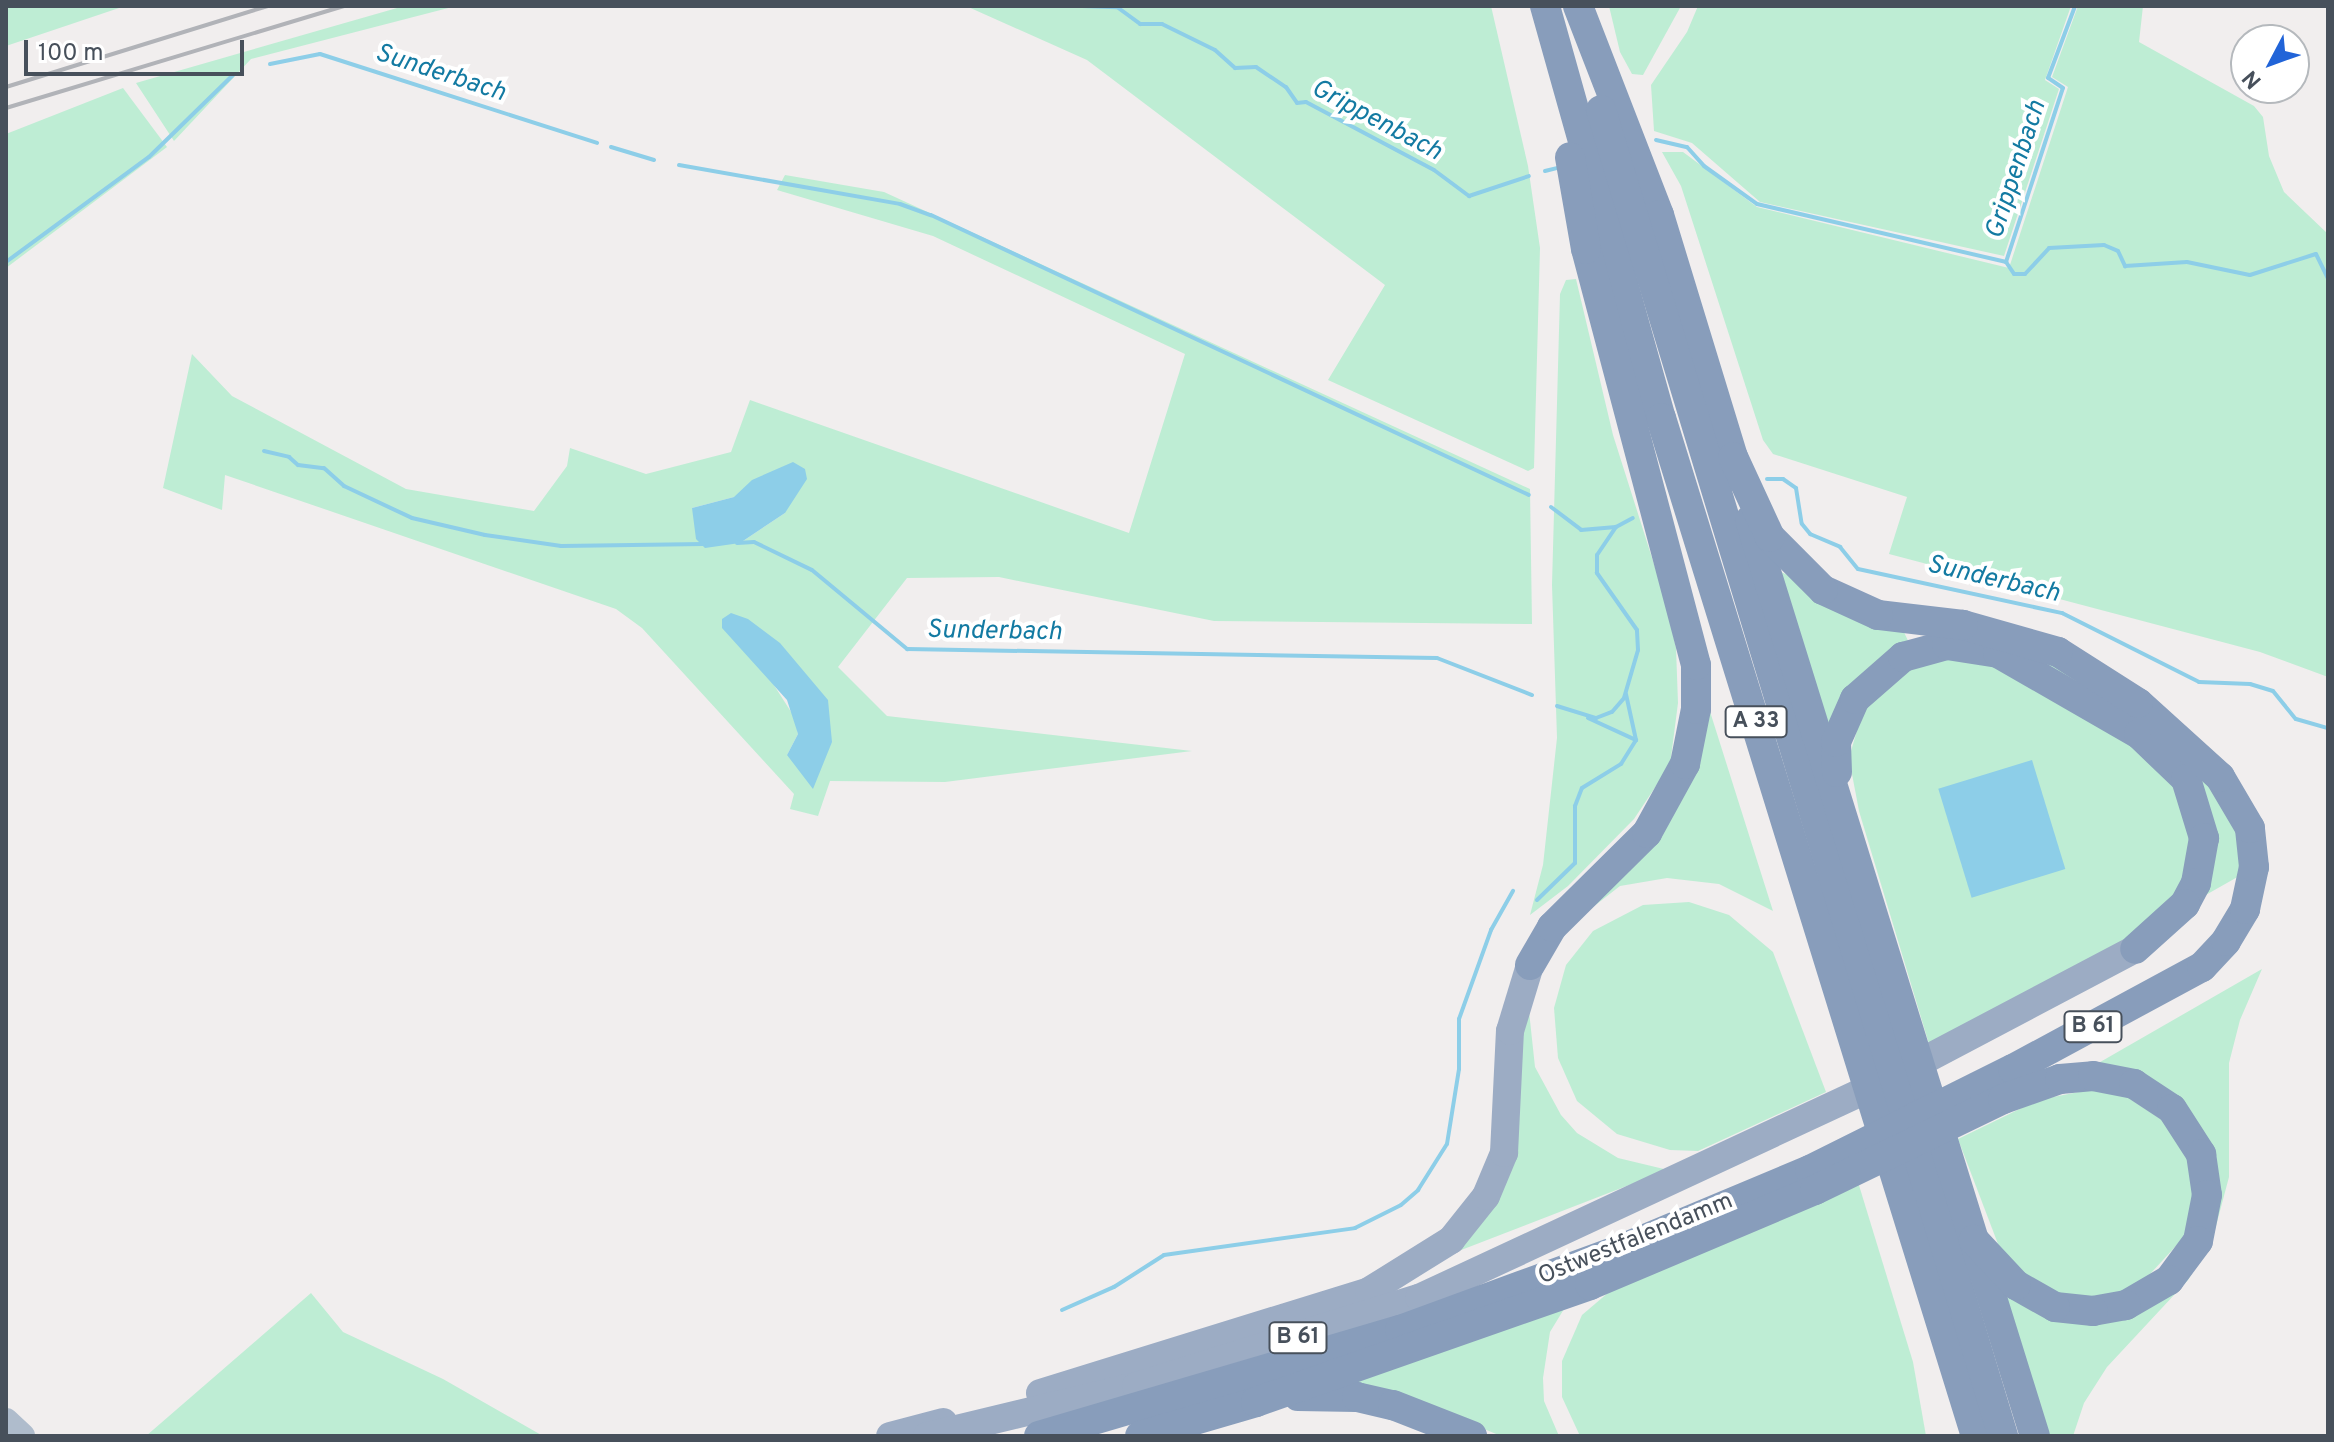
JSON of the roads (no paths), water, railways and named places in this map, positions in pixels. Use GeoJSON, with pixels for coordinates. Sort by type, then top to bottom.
{"type":"FeatureCollection","features":[{"type":"Feature","properties":{"kind":"highway"},"geometry":{"type":"LineString","coordinates":[[890,1436],[1140,1406],[1369,1291],[1451,1240],[1486,1196],[1504,1153],[1510,1031],[1530,965],[1552,927],[1647,833],[1685,764],[1696,709],[1696,665],[1673,566],[1586,249],[1544,6]]}},
{"type":"Feature","properties":{"kind":"highway","name":"A 33"},"geometry":{"type":"LineString","coordinates":[[1544,6],[1661,418],[1976,1436]]}},
{"type":"Feature","properties":{"kind":"highway"},"geometry":{"type":"LineString","coordinates":[[1576,6],[1659,215],[2035,1436]]}},
{"type":"Feature","properties":{"kind":"highway","name":"A 33"},"geometry":{"type":"LineString","coordinates":[[1576,6],[1629,214],[2003,1436]]}},
{"type":"Feature","properties":{"kind":"highway","name":"B 61"},"geometry":{"type":"LineString","coordinates":[[1733,457],[1770,537],[1823,590],[1878,615],[1963,625],[2058,652],[2138,703],[2220,777],[2250,828],[2254,867],[2237,924],[2202,967],[1986,1096]]}},
{"type":"Feature","properties":{"kind":"highway"},"geometry":{"type":"LineString","coordinates":[[1845,822],[1836,742],[1844,718],[1874,678],[1903,657],[1922,650],[1947,645],[1998,653],[2160,749],[2186,779],[2197,802],[2204,838],[2196,883],[2174,917],[2135,949]]}},
{"type":"Feature","properties":{"kind":"highway","name":"Ostwestfalendamm"},"geometry":{"type":"LineString","coordinates":[[1039,1436],[1140,1406],[1179,1387],[1419,1298],[1795,1125],[1968,1039],[2135,949]]}},
{"type":"Feature","properties":{"kind":"highway"},"geometry":{"type":"LineString","coordinates":[[1256,1402],[1590,1285],[1986,1096],[2060,1079],[2093,1076],[2134,1084],[2172,1109],[2190,1131],[2201,1154],[2207,1195],[2198,1241],[2185,1263],[2148,1296],[2109,1309],[2076,1311],[2030,1295],[1974,1240]]}},
{"type":"Feature","properties":{"kind":"highway","name":"Ostwestfalendamm"},"geometry":{"type":"LineString","coordinates":[[1179,1387],[1420,1324],[1812,1180]]}},
{"type":"Feature","properties":{"kind":"highway"},"geometry":{"type":"LineString","coordinates":[[1179,1387],[1256,1402],[1323,1394],[1357,1397],[1393,1405],[1472,1436]]}},
{"type":"Feature","properties":{"kind":"highway","name":"Ostwestfalendamm"},"geometry":{"type":"LineString","coordinates":[[927,1436],[1140,1406]]}},
{"type":"Feature","properties":{"kind":"main road"},"geometry":{"type":"LineString","coordinates":[[6,1421],[22,1436]]}},
{"type":"Feature","properties":{"kind":"water"},"geometry":{"type":"Polygon","coordinates":[[[793,462],[805,469],[807,479],[785,513],[740,543],[705,548],[696,539],[692,508],[734,497],[752,480],[793,462]]]}},
{"type":"Feature","properties":{"kind":"water"},"geometry":{"type":"Polygon","coordinates":[[[731,613],[748,619],[780,643],[828,700],[832,742],[813,789],[787,755],[798,734],[787,700],[722,628],[722,619],[731,613]]]}},
{"type":"Feature","properties":{"kind":"water"},"geometry":{"type":"Polygon","coordinates":[[[2032,760],[2065,869],[1972,898],[1938,789],[2032,760]]]}},
{"type":"Feature","properties":{"kind":"waterway","name":"Grippenbach"},"geometry":{"type":"LineString","coordinates":[[1082,6],[1117,7],[1140,24],[1162,24],[1215,50],[1235,68],[1256,67],[1286,87],[1297,103],[1306,102],[1434,170],[1469,196],[1529,176]]}},
{"type":"Feature","properties":{"kind":"waterway","name":"Grippenbach"},"geometry":{"type":"LineString","coordinates":[[2006,262],[2063,88],[2048,78],[2075,6]]}},
{"type":"Feature","properties":{"kind":"waterway","name":"Sunderbach"},"geometry":{"type":"LineString","coordinates":[[270,64],[320,54],[597,143]]}},
{"type":"Feature","properties":{"kind":"waterway","name":"Sunderbach"},"geometry":{"type":"LineString","coordinates":[[6,262],[149,157],[233,75]]}},
{"type":"Feature","properties":{"kind":"waterway","name":"Grippenbach"},"geometry":{"type":"LineString","coordinates":[[1656,140],[1687,147],[1704,166],[1757,204],[2006,262],[2014,274],[2025,274],[2049,248],[2104,245],[2118,251],[2125,266],[2187,262],[2250,275],[2316,254],[2328,279]]}},
{"type":"Feature","properties":{"kind":"waterway","name":"Sunderbach"},"geometry":{"type":"LineString","coordinates":[[611,147],[654,160]]}},
{"type":"Feature","properties":{"kind":"waterway","name":"Sunderbach"},"geometry":{"type":"LineString","coordinates":[[679,165],[900,204],[931,215],[1529,495]]}},
{"type":"Feature","properties":{"kind":"waterway"},"geometry":{"type":"LineString","coordinates":[[1545,171],[1557,168]]}},
{"type":"Feature","properties":{"kind":"waterway","name":"Sunderbach"},"geometry":{"type":"LineString","coordinates":[[264,451],[289,457],[298,465],[324,468],[344,486],[412,518],[485,535],[561,546],[704,544]]}},
{"type":"Feature","properties":{"kind":"waterway","name":"Sunderbach"},"geometry":{"type":"LineString","coordinates":[[1767,479],[1783,479],[1796,488],[1802,524],[1810,534],[1840,547],[1858,569],[2062,613],[2199,682],[2250,684],[2273,691],[2296,719],[2328,728]]}},
{"type":"Feature","properties":{"kind":"waterway","name":"Sunderbach"},"geometry":{"type":"LineString","coordinates":[[1551,507],[1581,530],[1616,527]]}},
{"type":"Feature","properties":{"kind":"waterway","name":"Sunderbach"},"geometry":{"type":"LineString","coordinates":[[1557,706],[1596,718],[1612,712],[1624,698],[1638,650],[1637,630],[1597,573],[1597,555],[1616,527],[1633,518]]}},
{"type":"Feature","properties":{"kind":"waterway","name":"Sunderbach"},"geometry":{"type":"LineString","coordinates":[[737,543],[754,542],[812,570],[907,649],[1437,658],[1532,695]]}},
{"type":"Feature","properties":{"kind":"waterway"},"geometry":{"type":"LineString","coordinates":[[1537,900],[1575,863],[1575,806],[1582,788],[1621,764],[1636,740],[1626,694]]}},
{"type":"Feature","properties":{"kind":"waterway"},"geometry":{"type":"LineString","coordinates":[[1588,718],[1636,740]]}},
{"type":"Feature","properties":{"kind":"waterway"},"geometry":{"type":"LineString","coordinates":[[1062,1310],[1114,1287],[1164,1255],[1355,1228],[1401,1205],[1418,1190],[1447,1144],[1459,1069],[1459,1019],[1491,930],[1513,891]]}},
{"type":"Feature","properties":{"kind":"railway"},"geometry":{"type":"LineString","coordinates":[[6,87],[268,6]]}},
{"type":"Feature","properties":{"kind":"railway"},"geometry":{"type":"LineString","coordinates":[[6,108],[344,6]]}}]}
